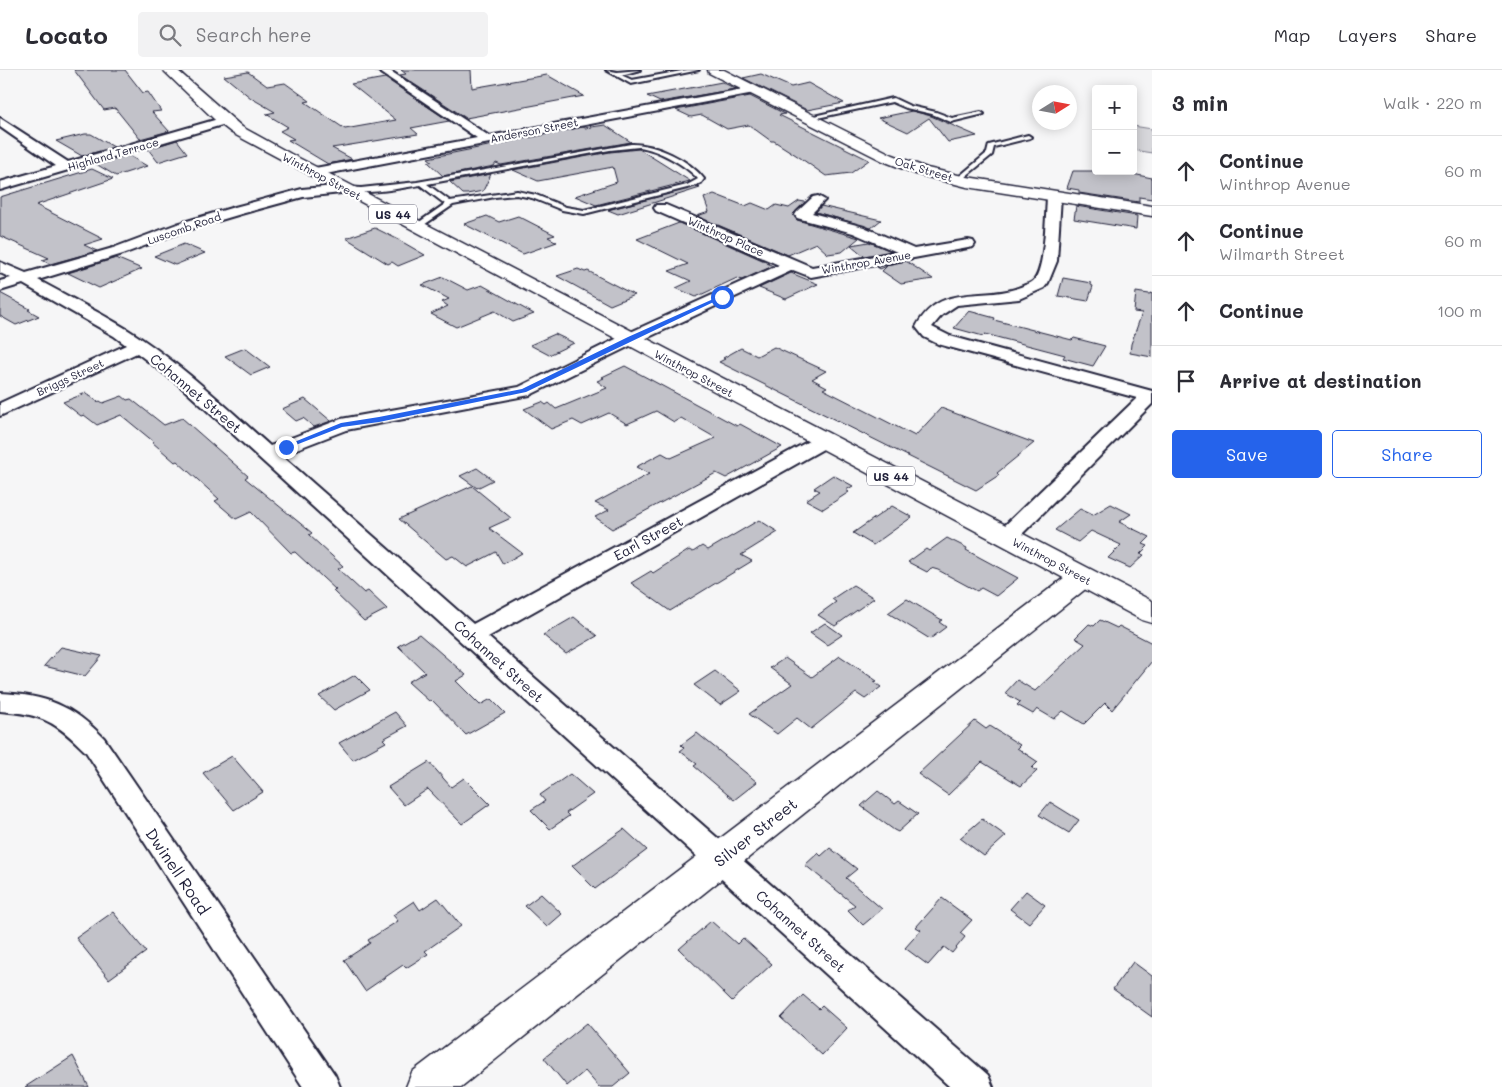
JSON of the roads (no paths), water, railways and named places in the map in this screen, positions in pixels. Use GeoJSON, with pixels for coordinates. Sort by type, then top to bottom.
{"type":"FeatureCollection","features":[{"type":"Feature","properties":{"kind":"main road","name":"Winthrop Street"},"geometry":{"type":"LineString","coordinates":[[169,70],[204,104],[237,130],[1152,613]]}},
{"type":"Feature","properties":{"kind":"main road","name":"Oak Street"},"geometry":{"type":"LineString","coordinates":[[714,70],[895,161],[958,180],[1152,212]]}},
{"type":"Feature","properties":{"kind":"main road","name":"Silver Street"},"geometry":{"type":"LineString","coordinates":[[427,1087],[1083,577]]}},
{"type":"Feature","properties":{"kind":"street"},"geometry":{"type":"LineString","coordinates":[[382,70],[486,139]]}},
{"type":"Feature","properties":{"kind":"street","name":"Anderson Street"},"geometry":{"type":"LineString","coordinates":[[315,172],[754,90]]}},
{"type":"Feature","properties":{"kind":"street","name":"Highland Terrace"},"geometry":{"type":"LineString","coordinates":[[0,186],[225,121]]}},
{"type":"Feature","properties":{"kind":"street"},"geometry":{"type":"LineString","coordinates":[[0,122],[66,167]]}},
{"type":"Feature","properties":{"kind":"street","name":"Luscomb Road"},"geometry":{"type":"LineString","coordinates":[[0,286],[118,251],[182,227],[236,211],[302,193],[346,188]]}},
{"type":"Feature","properties":{"kind":"street"},"geometry":{"type":"LineString","coordinates":[[1054,196],[1049,261],[1043,280],[1038,285],[1019,294],[953,301],[944,305],[926,322],[925,330],[944,340],[1151,397]]}},
{"type":"Feature","properties":{"kind":"street"},"geometry":{"type":"LineString","coordinates":[[818,200],[802,215],[826,220],[874,235],[912,254]]}},
{"type":"Feature","properties":{"kind":"street","name":"Winthrop Place"},"geometry":{"type":"LineString","coordinates":[[661,208],[792,265]]}},
{"type":"Feature","properties":{"kind":"street","name":"Winthrop Avenue"},"geometry":{"type":"LineString","coordinates":[[792,265],[811,272],[968,244]]}},
{"type":"Feature","properties":{"kind":"street"},"geometry":{"type":"LineString","coordinates":[[267,454],[341,425],[379,420],[524,391],[630,339],[792,265]]}},
{"type":"Feature","properties":{"kind":"street","name":"Cohannet Street"},"geometry":{"type":"LineString","coordinates":[[0,267],[24,278],[120,332],[184,380],[976,1087]]}},
{"type":"Feature","properties":{"kind":"street","name":"Briggs Street"},"geometry":{"type":"LineString","coordinates":[[0,410],[139,345]]}},
{"type":"Feature","properties":{"kind":"street"},"geometry":{"type":"LineString","coordinates":[[1006,536],[1151,397]]}},
{"type":"Feature","properties":{"kind":"street","name":"Earl Street"},"geometry":{"type":"LineString","coordinates":[[471,636],[824,440]]}},
{"type":"Feature","properties":{"kind":"street","name":"Dwinell Road"},"geometry":{"type":"LineString","coordinates":[[0,702],[25,702],[46,708],[66,718],[95,745],[323,1087]]}},
{"type":"Feature","properties":{"kind":"lane"},"geometry":{"type":"LineString","coordinates":[[609,70],[631,82],[696,70]]}},
{"type":"Feature","properties":{"kind":"lane"},"geometry":{"type":"LineString","coordinates":[[616,74],[637,70]]}},
{"type":"Feature","properties":{"kind":"lane"},"geometry":{"type":"LineString","coordinates":[[808,118],[893,100],[908,107],[934,113],[951,120],[980,114]]}},
{"type":"Feature","properties":{"kind":"lane"},"geometry":{"type":"LineString","coordinates":[[958,180],[990,154],[991,146],[1028,137]]}},
{"type":"Feature","properties":{"kind":"lane"},"geometry":{"type":"LineString","coordinates":[[346,188],[361,190],[421,183],[610,148],[638,145],[659,148],[696,172],[701,179],[699,182],[689,186],[584,212],[570,210],[534,196],[517,193],[495,195],[449,204],[418,227]]}},
{"type":"Feature","properties":{"kind":"lane"},"geometry":{"type":"LineString","coordinates":[[421,183],[449,204]]}}]}
